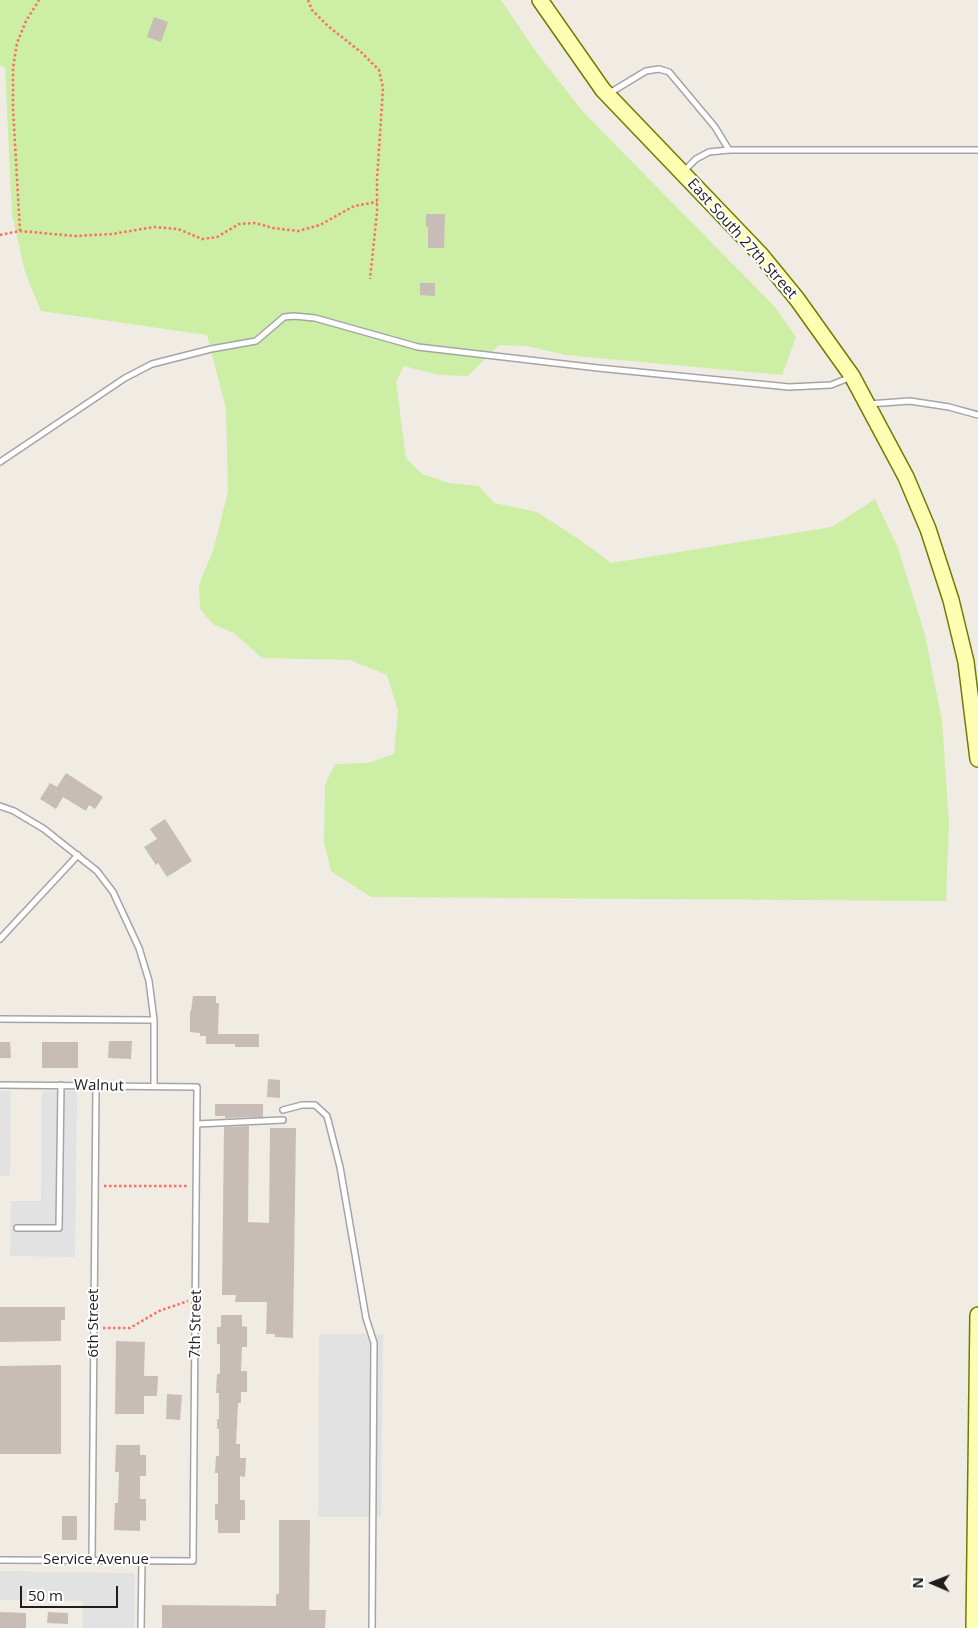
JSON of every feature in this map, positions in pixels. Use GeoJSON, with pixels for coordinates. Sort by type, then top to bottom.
{"type":"FeatureCollection","features":[{"type":"Feature","properties":{"kind":"main road","name":"East South 27th Street"},"geometry":{"type":"LineString","coordinates":[[540,0],[608,94],[761,256],[797,299],[852,376],[906,477],[928,529],[948,591],[966,662],[978,759]]}},
{"type":"Feature","properties":{"kind":"main road"},"geometry":{"type":"LineString","coordinates":[[974,1628],[978,1315]]}},
{"type":"Feature","properties":{"kind":"lane"},"geometry":{"type":"LineString","coordinates":[[608,94],[646,71],[659,69],[669,72],[715,127],[729,150]]}},
{"type":"Feature","properties":{"kind":"lane"},"geometry":{"type":"LineString","coordinates":[[681,173],[696,159],[709,152],[729,150],[978,150]]}},
{"type":"Feature","properties":{"kind":"lane"},"geometry":{"type":"LineString","coordinates":[[0,462],[125,378],[152,364],[210,349],[256,341],[284,317],[315,318],[418,347],[598,368],[789,387],[831,385],[852,376]]}},
{"type":"Feature","properties":{"kind":"lane"},"geometry":{"type":"LineString","coordinates":[[868,404],[910,401],[978,414]]}},
{"type":"Feature","properties":{"kind":"lane"},"geometry":{"type":"LineString","coordinates":[[0,806],[14,811],[44,829],[97,871],[113,892],[139,948],[150,981],[154,1020],[154,1087]]}},
{"type":"Feature","properties":{"kind":"lane"},"geometry":{"type":"LineString","coordinates":[[0,939],[78,855]]}},
{"type":"Feature","properties":{"kind":"lane"},"geometry":{"type":"LineString","coordinates":[[0,1019],[154,1020]]}},
{"type":"Feature","properties":{"kind":"lane","name":"Walnut"},"geometry":{"type":"LineString","coordinates":[[0,1085],[198,1087]]}},
{"type":"Feature","properties":{"kind":"lane"},"geometry":{"type":"LineString","coordinates":[[17,1228],[59,1228],[61,1085]]}},
{"type":"Feature","properties":{"kind":"lane","name":"6th Street"},"geometry":{"type":"LineString","coordinates":[[92,1559],[96,1086]]}},
{"type":"Feature","properties":{"kind":"lane","name":"7th Street"},"geometry":{"type":"LineString","coordinates":[[193,1561],[198,1087]]}},
{"type":"Feature","properties":{"kind":"lane"},"geometry":{"type":"LineString","coordinates":[[284,1110],[302,1105],[315,1105],[327,1116],[340,1167],[366,1318],[374,1343],[372,1628]]}},
{"type":"Feature","properties":{"kind":"lane"},"geometry":{"type":"LineString","coordinates":[[197,1124],[283,1120]]}},
{"type":"Feature","properties":{"kind":"lane","name":"Service Avenue"},"geometry":{"type":"LineString","coordinates":[[0,1560],[193,1561]]}},
{"type":"Feature","properties":{"kind":"lane"},"geometry":{"type":"LineString","coordinates":[[141,1628],[142,1560]]}},
{"type":"Feature","properties":{"kind":"path"},"geometry":{"type":"LineString","coordinates":[[20,231],[13,109],[13,68],[17,43],[26,21],[39,0]]}},
{"type":"Feature","properties":{"kind":"path"},"geometry":{"type":"LineString","coordinates":[[308,0],[312,10],[328,26],[362,53],[379,70],[383,88],[377,202],[370,279]]}},
{"type":"Feature","properties":{"kind":"path"},"geometry":{"type":"LineString","coordinates":[[0,235],[20,231],[75,236],[112,234],[154,227],[178,229],[202,239],[217,237],[238,224],[255,223],[273,228],[298,231],[320,225],[354,206],[377,202]]}},
{"type":"Feature","properties":{"kind":"path"},"geometry":{"type":"LineString","coordinates":[[95,1186],[197,1187]]}},
{"type":"Feature","properties":{"kind":"path"},"geometry":{"type":"LineString","coordinates":[[94,1328],[130,1328],[158,1311],[175,1304],[196,1301]]}},
{"type":"Feature","properties":{"kind":"green space"},"geometry":{"type":"Polygon","coordinates":[[[0,0],[501,0],[536,52],[584,113],[775,307],[796,337],[782,375],[566,355],[527,346],[499,345],[468,376],[439,375],[404,366],[396,382],[406,458],[422,474],[449,483],[479,486],[494,503],[537,512],[611,563],[832,527],[875,499],[898,548],[925,635],[942,721],[949,823],[946,901],[371,897],[331,871],[324,842],[325,785],[335,764],[368,763],[394,754],[398,711],[387,675],[350,660],[262,658],[234,633],[213,624],[200,609],[199,584],[213,551],[228,492],[226,409],[207,335],[41,311],[25,272],[12,214],[5,68],[0,65],[0,0]]]}},
{"type":"Feature","properties":{"kind":"shaded area"},"geometry":{"type":"Polygon","coordinates":[[[0,1091],[11,1091],[10,1176],[0,1176],[0,1091]]]}},
{"type":"Feature","properties":{"kind":"shaded area"},"geometry":{"type":"Polygon","coordinates":[[[42,1091],[77,1091],[75,1257],[10,1256],[11,1201],[41,1201],[42,1091]]]}},
{"type":"Feature","properties":{"kind":"shaded area"},"geometry":{"type":"Polygon","coordinates":[[[319,1334],[383,1334],[381,1517],[318,1517],[319,1334]]]}},
{"type":"Feature","properties":{"kind":"shaded area"},"geometry":{"type":"Polygon","coordinates":[[[0,1571],[135,1573],[134,1628],[83,1628],[83,1601],[0,1600],[0,1571]]]}},
{"type":"Feature","properties":{"kind":"building"},"geometry":{"type":"Polygon","coordinates":[[[154,17],[168,22],[161,42],[147,37],[154,17]]]}},
{"type":"Feature","properties":{"kind":"building"},"geometry":{"type":"Polygon","coordinates":[[[426,214],[445,214],[444,248],[428,248],[426,214]]]}},
{"type":"Feature","properties":{"kind":"building"},"geometry":{"type":"Polygon","coordinates":[[[420,283],[435,283],[435,296],[420,295],[420,283]]]}},
{"type":"Feature","properties":{"kind":"building"},"geometry":{"type":"Polygon","coordinates":[[[66,773],[103,797],[95,809],[89,805],[86,811],[63,797],[56,809],[40,799],[50,783],[57,787],[66,773]]]}},
{"type":"Feature","properties":{"kind":"building"},"geometry":{"type":"Polygon","coordinates":[[[165,819],[192,861],[167,877],[144,847],[157,839],[150,829],[165,819]]]}},
{"type":"Feature","properties":{"kind":"building"},"geometry":{"type":"Polygon","coordinates":[[[193,996],[216,996],[216,1003],[219,1003],[218,1034],[259,1034],[259,1047],[235,1047],[235,1044],[206,1044],[206,1036],[190,1032],[190,1011],[193,996]]]}},
{"type":"Feature","properties":{"kind":"building"},"geometry":{"type":"Polygon","coordinates":[[[109,1041],[132,1041],[131,1059],[108,1058],[109,1041]]]}},
{"type":"Feature","properties":{"kind":"building"},"geometry":{"type":"Polygon","coordinates":[[[0,1042],[10,1042],[11,1058],[0,1058],[0,1042]]]}},
{"type":"Feature","properties":{"kind":"building"},"geometry":{"type":"Polygon","coordinates":[[[42,1042],[78,1042],[78,1068],[42,1068],[42,1042]]]}},
{"type":"Feature","properties":{"kind":"building"},"geometry":{"type":"Polygon","coordinates":[[[268,1079],[280,1080],[280,1098],[267,1097],[268,1079]]]}},
{"type":"Feature","properties":{"kind":"building"},"geometry":{"type":"Polygon","coordinates":[[[215,1104],[263,1104],[263,1117],[225,1118],[225,1116],[215,1116],[215,1104]]]}},
{"type":"Feature","properties":{"kind":"building"},"geometry":{"type":"Polygon","coordinates":[[[249,1126],[248,1222],[269,1223],[270,1128],[296,1128],[293,1338],[275,1337],[275,1334],[266,1334],[267,1302],[235,1302],[236,1295],[222,1295],[224,1127],[249,1126]]]}},
{"type":"Feature","properties":{"kind":"building"},"geometry":{"type":"Polygon","coordinates":[[[0,1307],[65,1307],[65,1320],[61,1320],[61,1341],[0,1342],[0,1307]]]}},
{"type":"Feature","properties":{"kind":"building"},"geometry":{"type":"Polygon","coordinates":[[[221,1315],[242,1315],[242,1326],[247,1327],[247,1347],[242,1347],[241,1371],[247,1371],[247,1392],[241,1392],[241,1403],[238,1403],[236,1444],[240,1444],[240,1458],[246,1458],[245,1477],[240,1476],[240,1500],[245,1500],[245,1520],[240,1520],[240,1533],[218,1533],[218,1520],[215,1520],[215,1504],[218,1504],[218,1473],[215,1473],[216,1456],[219,1456],[217,1419],[219,1419],[219,1393],[216,1393],[217,1374],[220,1374],[220,1344],[217,1344],[217,1327],[221,1327],[221,1315]]]}},
{"type":"Feature","properties":{"kind":"building"},"geometry":{"type":"Polygon","coordinates":[[[116,1341],[145,1342],[144,1376],[158,1376],[157,1396],[144,1396],[144,1414],[115,1414],[116,1341]]]}},
{"type":"Feature","properties":{"kind":"building"},"geometry":{"type":"Polygon","coordinates":[[[61,1365],[61,1454],[0,1454],[0,1366],[61,1365]]]}},
{"type":"Feature","properties":{"kind":"building"},"geometry":{"type":"Polygon","coordinates":[[[167,1394],[182,1395],[180,1420],[166,1419],[167,1394]]]}},
{"type":"Feature","properties":{"kind":"building"},"geometry":{"type":"Polygon","coordinates":[[[116,1445],[140,1445],[140,1455],[146,1455],[146,1476],[140,1476],[140,1499],[146,1499],[146,1521],[140,1520],[140,1531],[114,1530],[115,1503],[118,1503],[119,1472],[115,1472],[116,1445]]]}},
{"type":"Feature","properties":{"kind":"building"},"geometry":{"type":"Polygon","coordinates":[[[62,1516],[77,1516],[77,1540],[62,1540],[62,1516]]]}},
{"type":"Feature","properties":{"kind":"building"},"geometry":{"type":"Polygon","coordinates":[[[279,1520],[310,1520],[309,1610],[326,1610],[325,1628],[162,1628],[162,1605],[276,1606],[276,1594],[279,1594],[279,1520]]]}},
{"type":"Feature","properties":{"kind":"building"},"geometry":{"type":"Polygon","coordinates":[[[0,1612],[26,1613],[26,1628],[0,1628],[0,1612]]]}},
{"type":"Feature","properties":{"kind":"building"},"geometry":{"type":"Polygon","coordinates":[[[48,1612],[68,1613],[68,1624],[47,1623],[48,1612]]]}}]}
